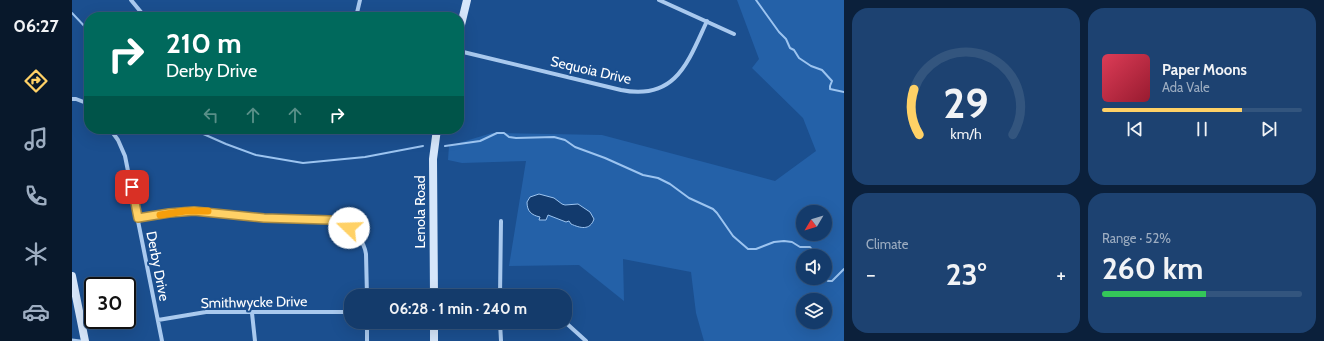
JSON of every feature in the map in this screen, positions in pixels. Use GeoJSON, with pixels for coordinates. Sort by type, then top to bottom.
{"type":"FeatureCollection","features":[{"type":"Feature","properties":{"kind":"main road"},"geometry":{"type":"LineString","coordinates":[[464,12],[467,0]]}},
{"type":"Feature","properties":{"kind":"main road","name":"Lenola Road"},"geometry":{"type":"LineString","coordinates":[[434,289],[433,158],[436,134]]}},
{"type":"Feature","properties":{"kind":"main road"},"geometry":{"type":"LineString","coordinates":[[72,276],[85,341]]}},
{"type":"Feature","properties":{"kind":"main road"},"geometry":{"type":"LineString","coordinates":[[434,329],[434,341]]}},
{"type":"Feature","properties":{"kind":"street"},"geometry":{"type":"LineString","coordinates":[[131,0],[141,12]]}},
{"type":"Feature","properties":{"kind":"street"},"geometry":{"type":"LineString","coordinates":[[357,12],[360,0]]}},
{"type":"Feature","properties":{"kind":"street"},"geometry":{"type":"LineString","coordinates":[[659,0],[734,34]]}},
{"type":"Feature","properties":{"kind":"street","name":"Sequoia Drive"},"geometry":{"type":"LineString","coordinates":[[464,52],[627,91],[645,91],[666,85],[680,73],[692,56],[707,21]]}},
{"type":"Feature","properties":{"kind":"street"},"geometry":{"type":"LineString","coordinates":[[72,99],[84,101]]}},
{"type":"Feature","properties":{"kind":"street","name":"Derby Drive"},"geometry":{"type":"LineString","coordinates":[[114,134],[125,156],[162,341]]}},
{"type":"Feature","properties":{"kind":"street"},"geometry":{"type":"LineString","coordinates":[[138,218],[194,211],[264,218],[337,222],[343,224],[354,232],[365,248],[367,289]]}},
{"type":"Feature","properties":{"kind":"street"},"geometry":{"type":"LineString","coordinates":[[500,289],[501,221]]}},
{"type":"Feature","properties":{"kind":"street","name":"Smithwycke Drive"},"geometry":{"type":"LineString","coordinates":[[158,320],[206,312],[344,312]]}},
{"type":"Feature","properties":{"kind":"street"},"geometry":{"type":"LineString","coordinates":[[252,313],[255,341]]}},
{"type":"Feature","properties":{"kind":"street"},"geometry":{"type":"LineString","coordinates":[[572,328],[586,341]]}},
{"type":"Feature","properties":{"kind":"street"},"geometry":{"type":"LineString","coordinates":[[367,329],[367,341]]}},
{"type":"Feature","properties":{"kind":"street"},"geometry":{"type":"LineString","coordinates":[[500,329],[501,341]]}},
{"type":"Feature","properties":{"kind":"lane"},"geometry":{"type":"LineString","coordinates":[[72,340],[80,341]]}},
{"type":"Feature","properties":{"kind":"shaded area"},"geometry":{"type":"Polygon","coordinates":[[[737,0],[844,0],[844,341],[704,341],[696,313],[691,272],[623,259],[624,301],[579,265],[509,266],[526,161],[462,163],[448,160],[449,146],[492,133],[602,135],[775,181],[816,151],[803,118],[752,68],[759,59],[737,0]]]}},
{"type":"Feature","properties":{"kind":"shaded area"},"geometry":{"type":"Polygon","coordinates":[[[539,194],[554,198],[565,205],[578,204],[590,212],[594,219],[592,223],[584,228],[578,227],[571,224],[569,221],[566,222],[548,215],[546,220],[539,220],[540,217],[532,214],[529,210],[527,202],[530,197],[539,194]]]}},
{"type":"Feature","properties":{"kind":"waterway"},"geometry":{"type":"LineString","coordinates":[[756,0],[779,32],[786,39],[790,48],[794,50],[799,58],[811,66],[822,70],[832,81],[830,89],[844,92]]}},
{"type":"Feature","properties":{"kind":"waterway"},"geometry":{"type":"LineString","coordinates":[[72,13],[84,26]]}},
{"type":"Feature","properties":{"kind":"waterway"},"geometry":{"type":"LineString","coordinates":[[445,146],[480,141],[497,133],[504,133],[509,137],[516,138],[554,137],[565,140],[575,147],[605,158],[643,175],[658,178],[670,184],[689,198],[713,209],[733,236],[748,249],[756,249],[774,242],[784,241],[792,242],[800,247],[810,247],[812,249]]}},
{"type":"Feature","properties":{"kind":"waterway"},"geometry":{"type":"LineString","coordinates":[[203,134],[256,155],[303,163],[365,157],[423,146]]}},
{"type":"Feature","properties":{"kind":"waterway"},"geometry":{"type":"LineString","coordinates":[[832,281],[844,269]]}},
{"type":"Feature","properties":{"kind":"slow traffic"},"geometry":{"type":"LineString","coordinates":[[160,215],[185,211],[208,211]]}},
{"type":"Feature","properties":{"kind":"route"},"geometry":{"type":"LineString","coordinates":[[132,187],[138,218],[194,211],[238,214],[264,218],[330,220],[343,224],[349,228]]}}]}
